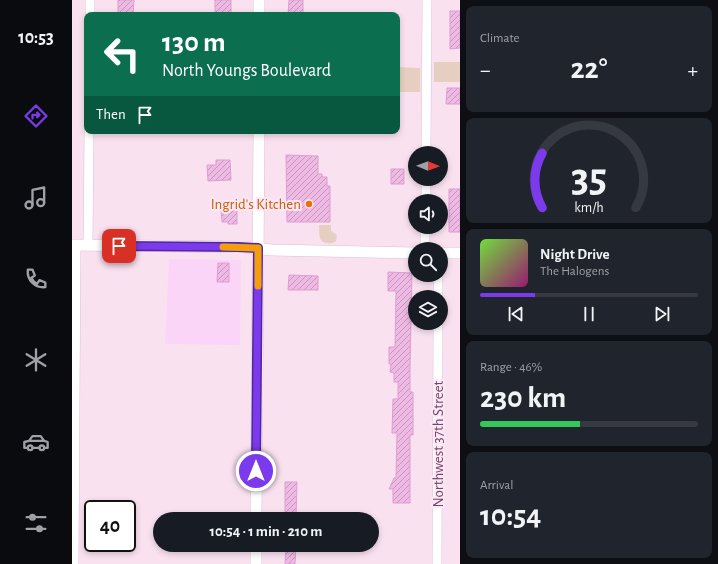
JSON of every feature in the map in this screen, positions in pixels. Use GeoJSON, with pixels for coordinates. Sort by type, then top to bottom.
{"type":"FeatureCollection","features":[{"type":"Feature","properties":{"kind":"street"},"geometry":{"type":"LineString","coordinates":[[90,0],[90,12]]}},
{"type":"Feature","properties":{"kind":"street"},"geometry":{"type":"LineString","coordinates":[[259,12],[260,0]]}},
{"type":"Feature","properties":{"kind":"street"},"geometry":{"type":"LineString","coordinates":[[426,146],[427,0]]}},
{"type":"Feature","properties":{"kind":"street"},"geometry":{"type":"LineString","coordinates":[[74,564],[79,246],[89,134]]}},
{"type":"Feature","properties":{"kind":"street"},"geometry":{"type":"LineString","coordinates":[[256,512],[259,134]]}},
{"type":"Feature","properties":{"kind":"street"},"geometry":{"type":"LineString","coordinates":[[79,246],[258,248],[408,253]]}},
{"type":"Feature","properties":{"kind":"street"},"geometry":{"type":"LineString","coordinates":[[448,253],[460,254]]}},
{"type":"Feature","properties":{"kind":"street","name":"Northwest 37th Street"},"geometry":{"type":"LineString","coordinates":[[437,564],[438,330]]}},
{"type":"Feature","properties":{"kind":"street"},"geometry":{"type":"LineString","coordinates":[[256,552],[256,564]]}},
{"type":"Feature","properties":{"kind":"shaded area"},"geometry":{"type":"Polygon","coordinates":[[[434,62],[460,62],[460,82],[434,82],[434,62]]]}},
{"type":"Feature","properties":{"kind":"shaded area"},"geometry":{"type":"Polygon","coordinates":[[[400,67],[420,68],[420,92],[400,92],[400,67]]]}},
{"type":"Feature","properties":{"kind":"shaded area"},"geometry":{"type":"Polygon","coordinates":[[[319,225],[331,225],[331,231],[337,235],[336,241],[330,243],[322,241],[320,239],[319,225]]]}},
{"type":"Feature","properties":{"kind":"shaded area"},"geometry":{"type":"Polygon","coordinates":[[[169,259],[241,260],[240,345],[165,344],[169,259]]]}},
{"type":"Feature","properties":{"kind":"building"},"geometry":{"type":"Polygon","coordinates":[[[118,0],[134,0],[133,12],[118,12],[118,0]]]}},
{"type":"Feature","properties":{"kind":"building"},"geometry":{"type":"Polygon","coordinates":[[[215,0],[231,0],[231,12],[215,12],[215,0]]]}},
{"type":"Feature","properties":{"kind":"building"},"geometry":{"type":"Polygon","coordinates":[[[289,0],[303,0],[303,12],[288,12],[289,0]]]}},
{"type":"Feature","properties":{"kind":"building"},"geometry":{"type":"Polygon","coordinates":[[[450,11],[460,11],[460,48],[450,49],[450,11]]]}},
{"type":"Feature","properties":{"kind":"building"},"geometry":{"type":"Polygon","coordinates":[[[447,88],[460,88],[460,104],[446,104],[447,88]]]}},
{"type":"Feature","properties":{"kind":"building","name":"Ingrid's Kitchen"},"geometry":{"type":"Polygon","coordinates":[[[286,155],[318,156],[318,174],[322,174],[322,177],[327,177],[327,186],[330,186],[330,222],[287,222],[286,155]]]}},
{"type":"Feature","properties":{"kind":"building"},"geometry":{"type":"Polygon","coordinates":[[[216,160],[230,160],[231,180],[208,181],[207,165],[216,165],[216,160]]]}},
{"type":"Feature","properties":{"kind":"building"},"geometry":{"type":"Polygon","coordinates":[[[391,169],[404,169],[404,184],[391,184],[391,169]]]}},
{"type":"Feature","properties":{"kind":"building"},"geometry":{"type":"Polygon","coordinates":[[[449,189],[460,189],[460,232],[449,232],[449,189]]]}},
{"type":"Feature","properties":{"kind":"building"},"geometry":{"type":"Polygon","coordinates":[[[221,208],[237,208],[237,224],[222,222],[221,208]]]}},
{"type":"Feature","properties":{"kind":"building"},"geometry":{"type":"Polygon","coordinates":[[[218,263],[229,263],[229,282],[217,282],[218,263]]]}},
{"type":"Feature","properties":{"kind":"building"},"geometry":{"type":"Polygon","coordinates":[[[388,272],[408,273],[408,282],[412,282],[412,290],[408,290],[408,330],[411,330],[410,392],[413,392],[413,435],[410,435],[410,503],[393,503],[393,489],[389,489],[394,478],[396,478],[397,433],[392,433],[393,399],[398,399],[398,382],[394,382],[394,373],[390,372],[391,364],[389,364],[389,347],[395,347],[396,291],[388,291],[388,272]]]}},
{"type":"Feature","properties":{"kind":"building"},"geometry":{"type":"Polygon","coordinates":[[[289,275],[318,276],[318,290],[288,290],[289,275]]]}},
{"type":"Feature","properties":{"kind":"building"},"geometry":{"type":"Polygon","coordinates":[[[285,482],[297,482],[296,512],[285,512],[285,482]]]}},
{"type":"Feature","properties":{"kind":"building"},"geometry":{"type":"Polygon","coordinates":[[[286,552],[296,552],[295,564],[285,564],[286,552]]]}},
{"type":"Feature","properties":{"kind":"slow traffic"},"geometry":{"type":"LineString","coordinates":[[223,247],[258,248],[258,286]]}},
{"type":"Feature","properties":{"kind":"place","name":"Ingrid's Kitchen"},"geometry":{"type":"Point","coordinates":[309,204]}},
{"type":"Feature","properties":{"kind":"route"},"geometry":{"type":"LineString","coordinates":[[119,246],[258,248],[256,471]]}}]}
